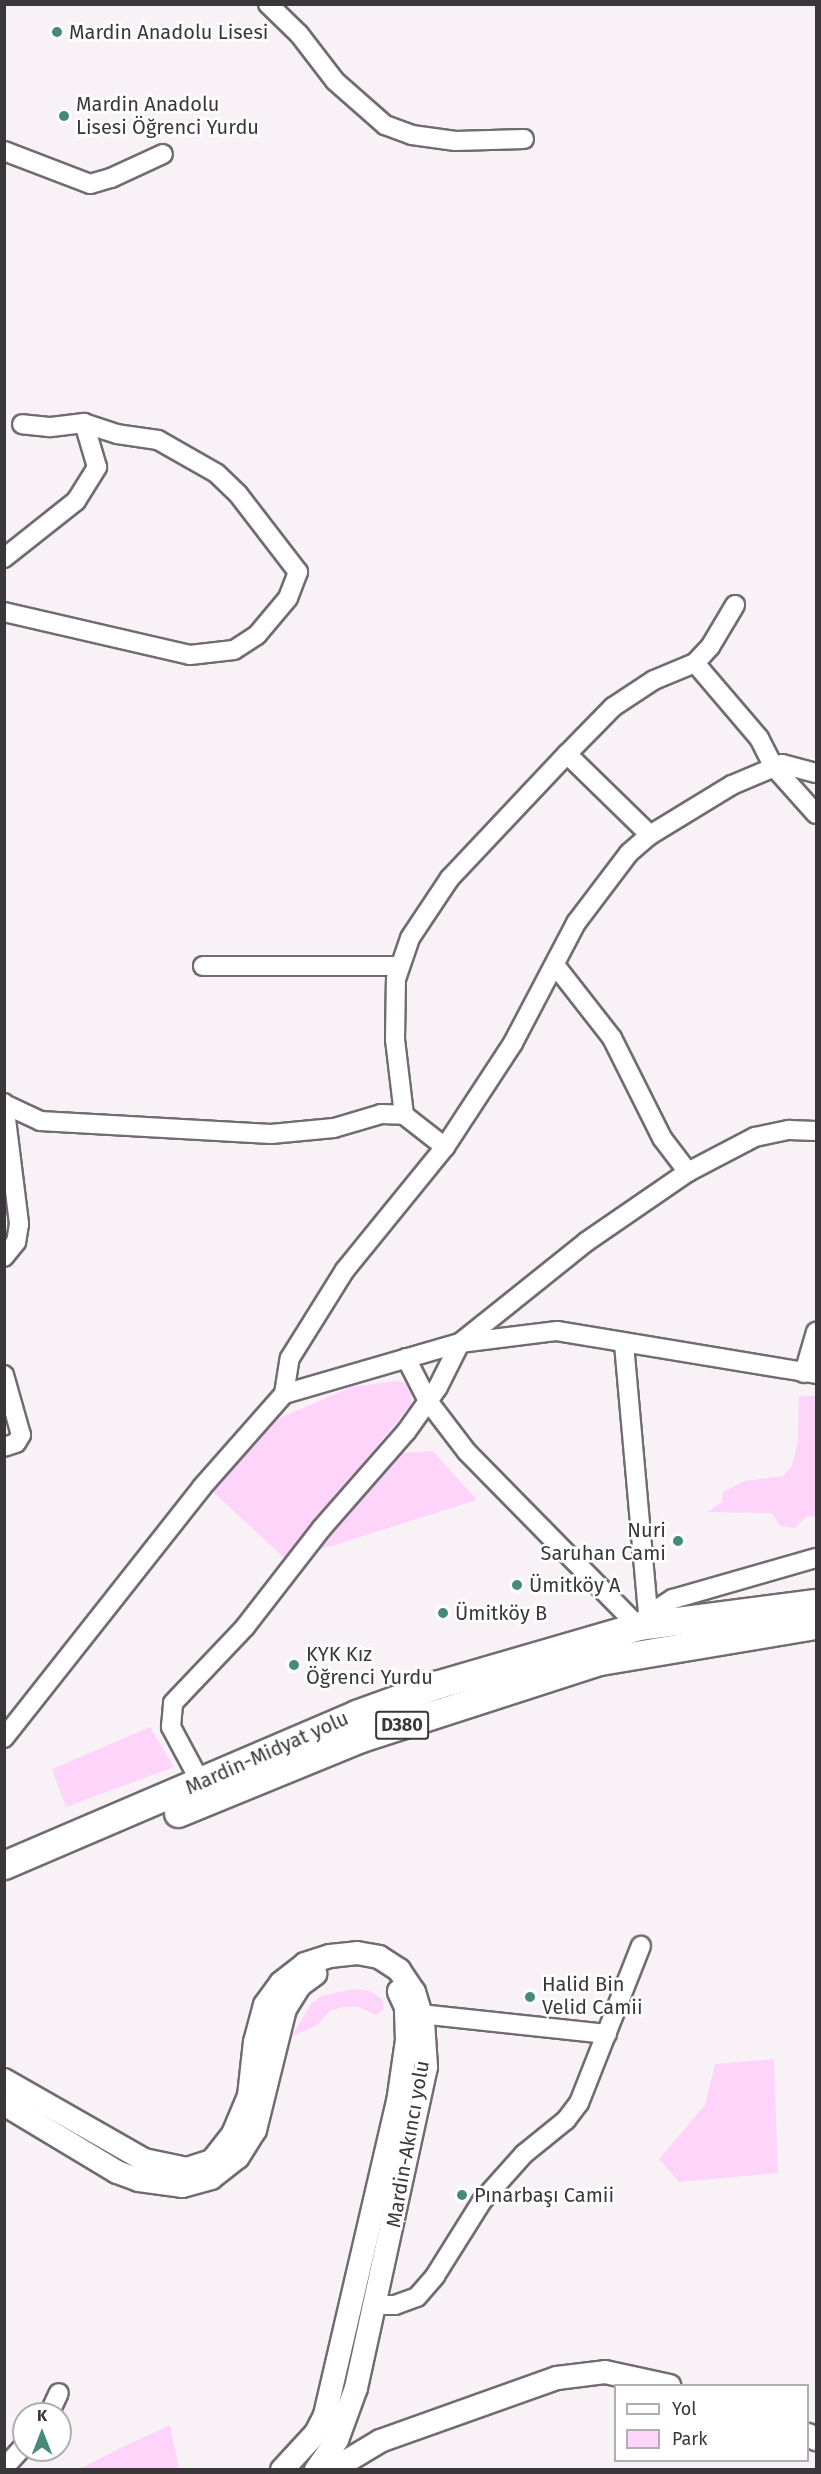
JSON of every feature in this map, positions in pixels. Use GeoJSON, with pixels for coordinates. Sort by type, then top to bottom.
{"type":"FeatureCollection","features":[{"type":"Feature","properties":{"kind":"highway","name":"Mardin-Midyat yolu"},"geometry":{"type":"LineString","coordinates":[[4,1865],[201,1783],[356,1714],[439,1684],[643,1620],[816,1602]]}},
{"type":"Feature","properties":{"kind":"highway","name":"Mardin-Midyat yolu"},"geometry":{"type":"LineString","coordinates":[[4,1883],[361,1738],[579,1668],[816,1625]]}},
{"type":"Feature","properties":{"kind":"main road","name":"Mardin-Akıncı yolu"},"geometry":{"type":"LineString","coordinates":[[4,2080],[144,2160],[187,2169],[212,2161],[233,2134],[249,2096],[255,2042],[265,2005],[281,1983],[304,1964],[339,1955],[379,1957],[399,1970],[414,1992],[420,2014],[426,2067],[377,2305],[345,2419],[337,2439],[316,2469]]}},
{"type":"Feature","properties":{"kind":"main road","name":"Mardin-Akıncı yolu"},"geometry":{"type":"LineString","coordinates":[[4,2104],[117,2172],[152,2184],[194,2183],[222,2170],[238,2157],[251,2137],[260,2117],[285,2009],[300,1985],[319,1972],[352,1967],[379,1974],[397,1989],[405,2007],[407,2040],[398,2102],[325,2415],[316,2433],[282,2469]]}},
{"type":"Feature","properties":{"kind":"main road"},"geometry":{"type":"LineString","coordinates":[[332,2469],[380,2440],[557,2378],[605,2372],[665,2384]]}},
{"type":"Feature","properties":{"kind":"street"},"geometry":{"type":"LineString","coordinates":[[272,5],[335,81],[385,125],[412,135],[456,141],[524,139]]}},
{"type":"Feature","properties":{"kind":"street"},"geometry":{"type":"LineString","coordinates":[[4,151],[90,184],[111,178],[163,154]]}},
{"type":"Feature","properties":{"kind":"street"},"geometry":{"type":"LineString","coordinates":[[4,612],[190,655],[234,650],[257,635],[288,597],[298,572],[238,494],[216,474],[158,440],[117,434],[84,423],[49,427],[22,424]]}},
{"type":"Feature","properties":{"kind":"street"},"geometry":{"type":"LineString","coordinates":[[4,558],[76,501],[97,467],[84,423]]}},
{"type":"Feature","properties":{"kind":"street"},"geometry":{"type":"LineString","coordinates":[[404,1115],[395,1040],[396,979],[410,938],[450,878],[613,706],[654,680],[695,663],[710,647],[735,605]]}},
{"type":"Feature","properties":{"kind":"street"},"geometry":{"type":"LineString","coordinates":[[695,663],[759,738],[774,767],[816,814]]}},
{"type":"Feature","properties":{"kind":"street"},"geometry":{"type":"LineString","coordinates":[[567,754],[650,835]]}},
{"type":"Feature","properties":{"kind":"street"},"geometry":{"type":"LineString","coordinates":[[284,1394],[290,1358],[345,1270],[445,1147],[513,1042],[576,923],[629,853],[650,835],[732,784],[782,764],[816,773]]}},
{"type":"Feature","properties":{"kind":"street"},"geometry":{"type":"LineString","coordinates":[[555,965],[612,1038],[662,1138],[688,1172]]}},
{"type":"Feature","properties":{"kind":"street"},"geometry":{"type":"LineString","coordinates":[[203,966],[400,966]]}},
{"type":"Feature","properties":{"kind":"street"},"geometry":{"type":"LineString","coordinates":[[5,1103],[40,1121],[272,1134],[334,1128],[381,1114],[404,1115],[445,1147]]}},
{"type":"Feature","properties":{"kind":"street"},"geometry":{"type":"LineString","coordinates":[[4,1257],[16,1242],[19,1224],[5,1103]]}},
{"type":"Feature","properties":{"kind":"street"},"geometry":{"type":"LineString","coordinates":[[201,1783],[171,1727],[173,1703],[245,1627],[428,1401],[460,1343],[586,1242],[688,1172],[756,1137],[789,1130],[816,1131]]}},
{"type":"Feature","properties":{"kind":"street"},"geometry":{"type":"LineString","coordinates":[[4,1738],[202,1486],[284,1394],[460,1343],[557,1331],[624,1344],[810,1373],[816,1332]]}},
{"type":"Feature","properties":{"kind":"street"},"geometry":{"type":"LineString","coordinates":[[624,1344],[643,1620]]}},
{"type":"Feature","properties":{"kind":"street"},"geometry":{"type":"LineString","coordinates":[[405,1358],[428,1401],[467,1452],[643,1620]]}},
{"type":"Feature","properties":{"kind":"street"},"geometry":{"type":"LineString","coordinates":[[4,1375],[21,1435],[16,1443],[4,1447]]}},
{"type":"Feature","properties":{"kind":"street"},"geometry":{"type":"LineString","coordinates":[[643,1620],[673,1599],[816,1558]]}},
{"type":"Feature","properties":{"kind":"street"},"geometry":{"type":"LineString","coordinates":[[377,2305],[395,2305],[417,2297],[435,2276],[482,2201],[524,2154],[566,2120],[579,2103],[641,1946]]}},
{"type":"Feature","properties":{"kind":"street"},"geometry":{"type":"LineString","coordinates":[[420,2014],[607,2034]]}},
{"type":"Feature","properties":{"kind":"street"},"geometry":{"type":"LineString","coordinates":[[55,2402],[59,2393]]}},
{"type":"Feature","properties":{"kind":"green space"},"geometry":{"type":"Polygon","coordinates":[[[396,1381],[407,1383],[412,1390],[411,1404],[285,1559],[211,1490],[277,1419],[352,1387],[396,1381]]]}},
{"type":"Feature","properties":{"kind":"green space"},"geometry":{"type":"Polygon","coordinates":[[[799,1396],[816,1396],[816,1517],[807,1516],[795,1528],[780,1526],[772,1513],[708,1512],[722,1502],[723,1492],[744,1481],[783,1476],[792,1466],[798,1440],[799,1396]]]}},
{"type":"Feature","properties":{"kind":"green space"},"geometry":{"type":"Polygon","coordinates":[[[433,1451],[477,1500],[319,1550],[397,1453],[433,1451]]]}},
{"type":"Feature","properties":{"kind":"green space"},"geometry":{"type":"Polygon","coordinates":[[[150,1727],[174,1767],[66,1807],[52,1769],[150,1727]]]}},
{"type":"Feature","properties":{"kind":"green space"},"geometry":{"type":"Polygon","coordinates":[[[354,1989],[370,1991],[382,1999],[384,2009],[376,2015],[358,2007],[342,2007],[330,2011],[316,2026],[292,2036],[311,2004],[321,1996],[354,1989]]]}},
{"type":"Feature","properties":{"kind":"green space"},"geometry":{"type":"Polygon","coordinates":[[[774,2059],[778,2173],[679,2182],[659,2159],[705,2105],[715,2064],[774,2059]]]}},
{"type":"Feature","properties":{"kind":"green space"},"geometry":{"type":"Polygon","coordinates":[[[170,2425],[179,2469],[79,2469],[120,2448],[170,2425]]]}},
{"type":"Feature","properties":{"kind":"place","name":"Mardin Anadolu Lisesi"},"geometry":{"type":"Point","coordinates":[57,32]}},
{"type":"Feature","properties":{"kind":"place","name":"Mardin Anadolu Lisesi Öğrenci Yurdu"},"geometry":{"type":"Point","coordinates":[64,116]}},
{"type":"Feature","properties":{"kind":"place","name":"Nuri Saruhan Cami"},"geometry":{"type":"Point","coordinates":[678,1541]}},
{"type":"Feature","properties":{"kind":"place","name":"Ümitköy A"},"geometry":{"type":"Point","coordinates":[517,1585]}},
{"type":"Feature","properties":{"kind":"place","name":"Ümitköy B"},"geometry":{"type":"Point","coordinates":[443,1613]}},
{"type":"Feature","properties":{"kind":"place","name":"KYK Kız Öğrenci Yurdu"},"geometry":{"type":"Point","coordinates":[294,1665]}},
{"type":"Feature","properties":{"kind":"place","name":"Halid Bin Velid Camii"},"geometry":{"type":"Point","coordinates":[530,1997]}},
{"type":"Feature","properties":{"kind":"place","name":"Pınarbaşı Camii"},"geometry":{"type":"Point","coordinates":[462,2195]}}]}
